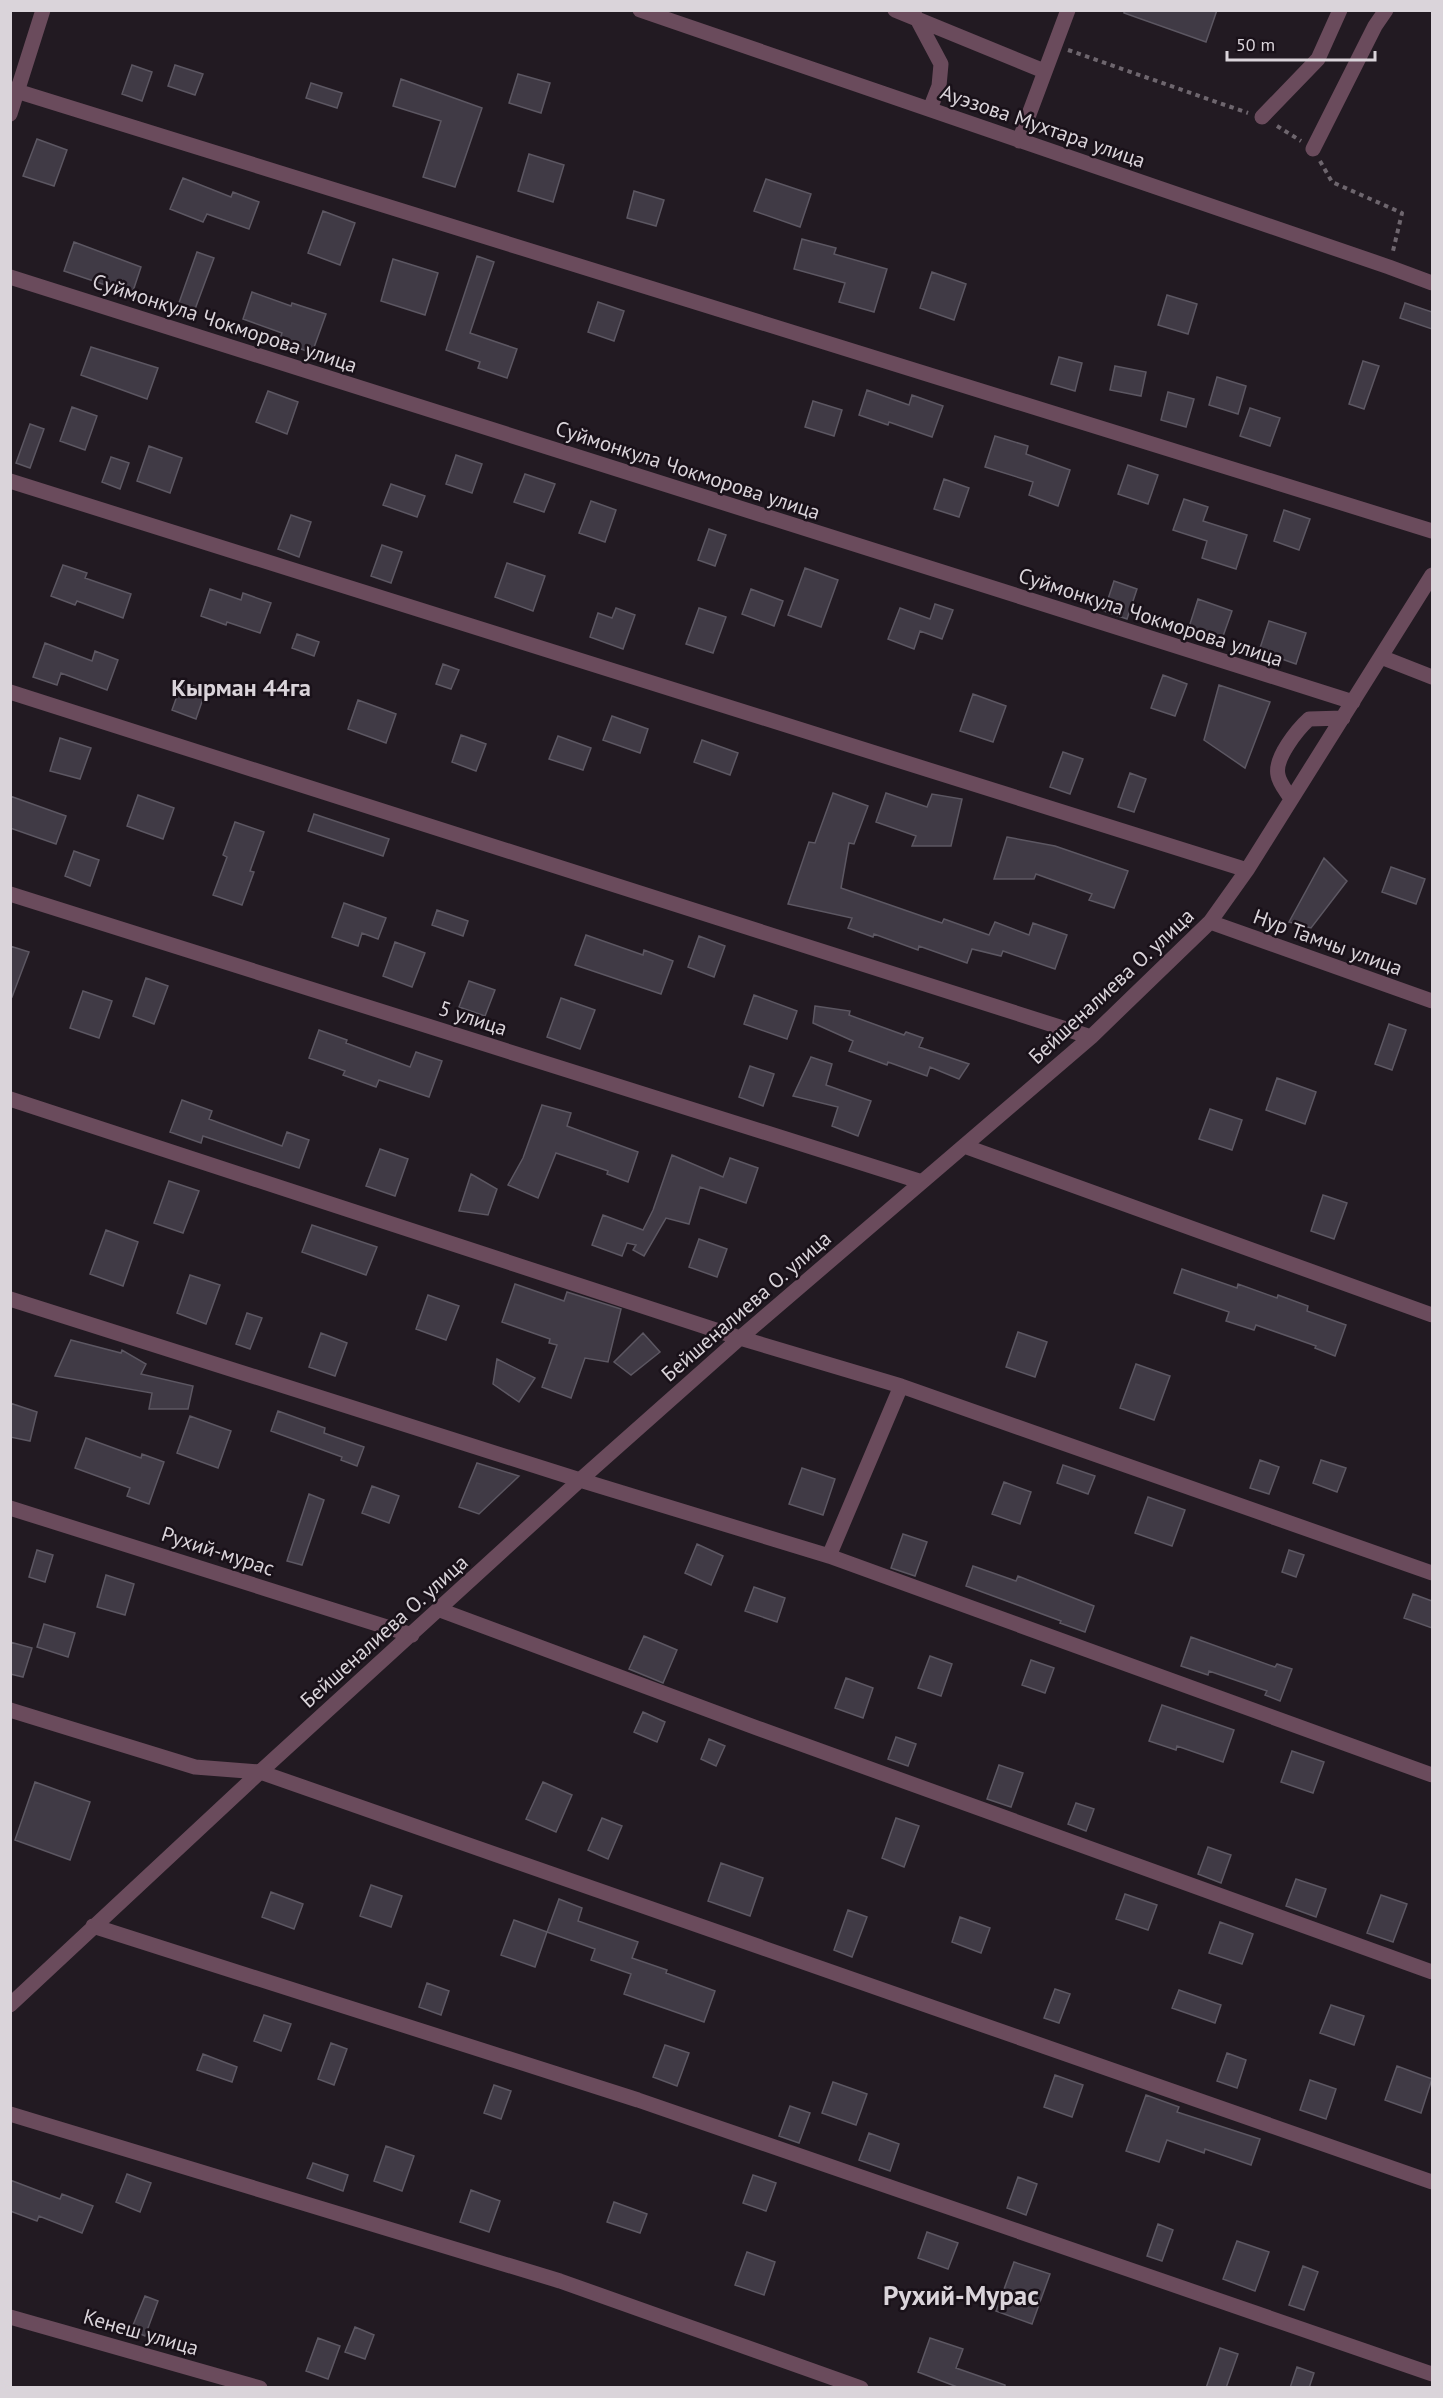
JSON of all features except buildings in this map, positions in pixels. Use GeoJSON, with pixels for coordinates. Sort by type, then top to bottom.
{"type":"FeatureCollection","features":[{"type":"Feature","properties":{"kind":"street"},"geometry":{"type":"LineString","coordinates":[[10,114],[14,91],[44,10]]}},
{"type":"Feature","properties":{"kind":"street","name":"Ауэзова Мухтара улица"},"geometry":{"type":"LineString","coordinates":[[640,10],[1432,283]]}},
{"type":"Feature","properties":{"kind":"street"},"geometry":{"type":"LineString","coordinates":[[895,10],[1044,71]]}},
{"type":"Feature","properties":{"kind":"street"},"geometry":{"type":"LineString","coordinates":[[1019,141],[1068,10]]}},
{"type":"Feature","properties":{"kind":"street"},"geometry":{"type":"LineString","coordinates":[[1262,117],[1318,59],[1340,10]]}},
{"type":"Feature","properties":{"kind":"street"},"geometry":{"type":"LineString","coordinates":[[1313,149],[1375,26],[1386,10]]}},
{"type":"Feature","properties":{"kind":"street"},"geometry":{"type":"LineString","coordinates":[[916,17],[941,64],[939,86],[930,109]]}},
{"type":"Feature","properties":{"kind":"street"},"geometry":{"type":"LineString","coordinates":[[14,91],[1432,531]]}},
{"type":"Feature","properties":{"kind":"street","name":"Суймонкула Чокморова улица"},"geometry":{"type":"LineString","coordinates":[[10,278],[1353,702]]}},
{"type":"Feature","properties":{"kind":"street"},"geometry":{"type":"LineString","coordinates":[[10,481],[1247,870]]}},
{"type":"Feature","properties":{"kind":"street","name":"Бейшеналиева О. улица"},"geometry":{"type":"LineString","coordinates":[[10,2005],[260,1772],[580,1480],[740,1338],[1091,1037],[1210,922],[1247,870],[1432,575]]}},
{"type":"Feature","properties":{"kind":"street"},"geometry":{"type":"LineString","coordinates":[[1381,657],[1432,677]]}},
{"type":"Feature","properties":{"kind":"street"},"geometry":{"type":"LineString","coordinates":[[10,692],[1091,1037]]}},
{"type":"Feature","properties":{"kind":"street"},"geometry":{"type":"LineString","coordinates":[[1292,799],[1278,775],[1278,765],[1296,730],[1309,719],[1343,718]]}},
{"type":"Feature","properties":{"kind":"street","name":"5 улица"},"geometry":{"type":"LineString","coordinates":[[10,894],[922,1182]]}},
{"type":"Feature","properties":{"kind":"street","name":"Нур Тамчы улица"},"geometry":{"type":"LineString","coordinates":[[1210,922],[1432,1001]]}},
{"type":"Feature","properties":{"kind":"street"},"geometry":{"type":"LineString","coordinates":[[10,1100],[740,1338],[902,1386],[1432,1573]]}},
{"type":"Feature","properties":{"kind":"street"},"geometry":{"type":"LineString","coordinates":[[964,1146],[1432,1315]]}},
{"type":"Feature","properties":{"kind":"street"},"geometry":{"type":"LineString","coordinates":[[10,1299],[580,1480],[829,1556],[1432,1775]]}},
{"type":"Feature","properties":{"kind":"street"},"geometry":{"type":"LineString","coordinates":[[829,1556],[902,1386]]}},
{"type":"Feature","properties":{"kind":"street","name":"Рухий-мурас"},"geometry":{"type":"LineString","coordinates":[[10,1508],[412,1635]]}},
{"type":"Feature","properties":{"kind":"street"},"geometry":{"type":"LineString","coordinates":[[440,1610],[768,1732],[1432,1972]]}},
{"type":"Feature","properties":{"kind":"street"},"geometry":{"type":"LineString","coordinates":[[10,1710],[195,1767],[260,1772],[1432,2182]]}},
{"type":"Feature","properties":{"kind":"street"},"geometry":{"type":"LineString","coordinates":[[93,1926],[638,2100],[1432,2374]]}},
{"type":"Feature","properties":{"kind":"street"},"geometry":{"type":"LineString","coordinates":[[10,2114],[560,2281],[861,2388]]}},
{"type":"Feature","properties":{"kind":"street","name":"Кенеш улица"},"geometry":{"type":"LineString","coordinates":[[10,2317],[260,2388]]}},
{"type":"Feature","properties":{"kind":"path"},"geometry":{"type":"LineString","coordinates":[[1055,46],[1262,117],[1313,149],[1332,182],[1402,213],[1389,267]]}},
{"type":"Feature","properties":{"kind":"district","name":"Кырман 44га"},"geometry":{"type":"Point","coordinates":[241,687]}},
{"type":"Feature","properties":{"kind":"district","name":"Рухий-Мурас"},"geometry":{"type":"Point","coordinates":[961,2295]}}]}
